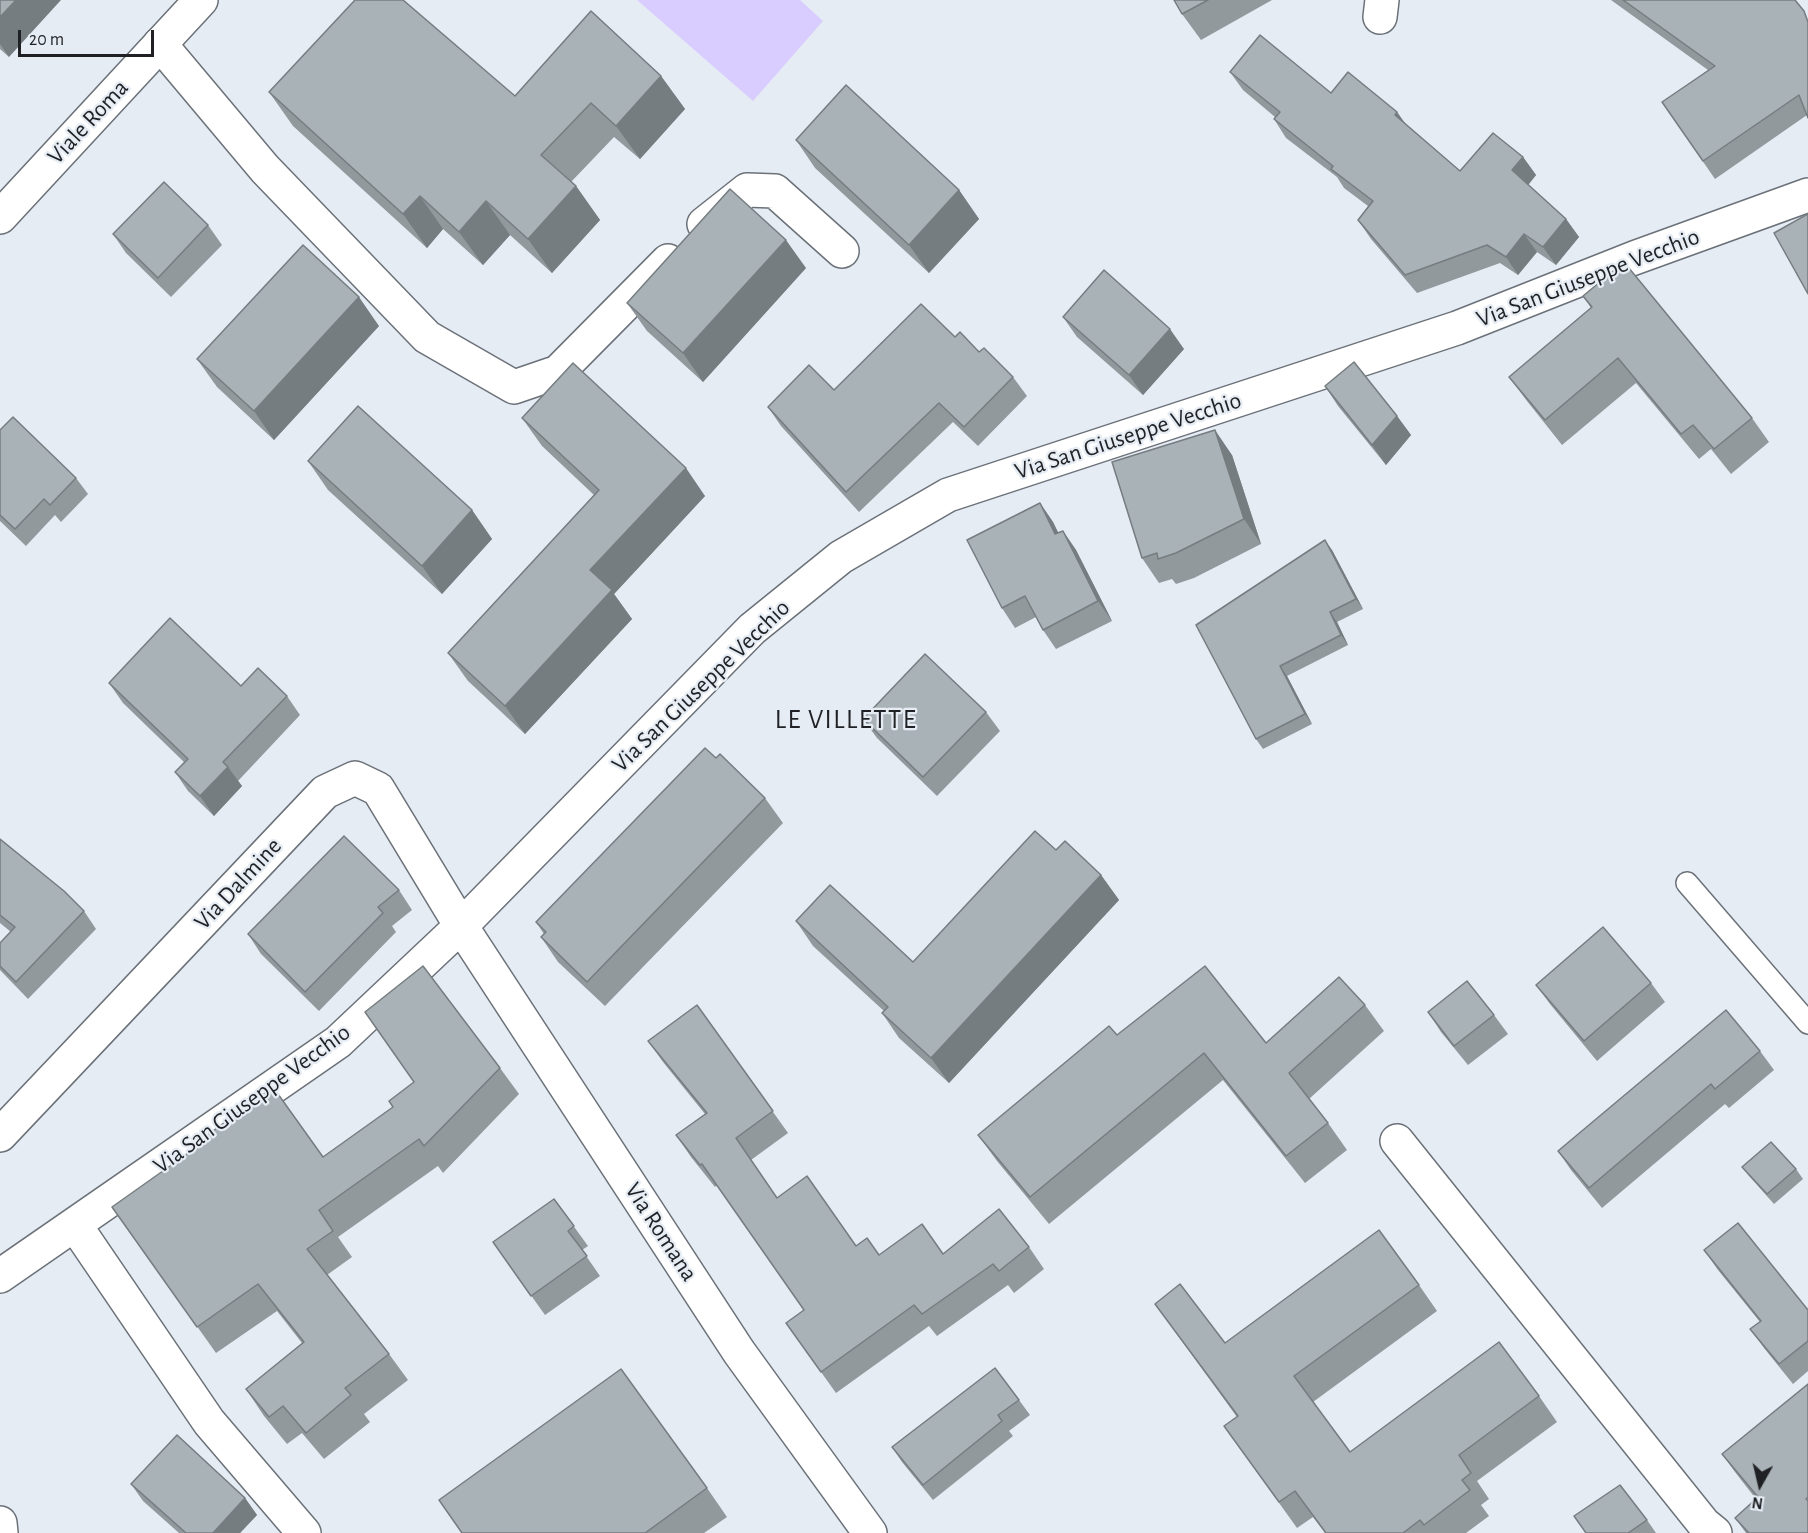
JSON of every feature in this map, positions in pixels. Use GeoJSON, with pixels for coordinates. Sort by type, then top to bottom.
{"type":"FeatureCollection","features":[{"type":"Feature","properties":{"kind":"street","name":"Viale Roma"},"geometry":{"type":"LineString","coordinates":[[0,217],[201,0]]}},
{"type":"Feature","properties":{"kind":"street"},"geometry":{"type":"LineString","coordinates":[[160,44],[265,169],[427,337],[514,387],[558,372],[712,217],[747,190],[775,191],[842,251]]}},
{"type":"Feature","properties":{"kind":"street","name":"Via San Giuseppe Vecchio"},"geometry":{"type":"LineString","coordinates":[[0,1276],[338,1042],[461,926],[752,629],[841,557],[948,495],[1457,328],[1634,258],[1808,195]]}},
{"type":"Feature","properties":{"kind":"street","name":"Via Dalmine"},"geometry":{"type":"LineString","coordinates":[[0,1135],[325,792],[355,778],[378,789],[461,926]]}},
{"type":"Feature","properties":{"kind":"street","name":"Via Romana"},"geometry":{"type":"LineString","coordinates":[[461,926],[739,1352],[870,1533]]}},
{"type":"Feature","properties":{"kind":"street"},"geometry":{"type":"LineString","coordinates":[[1397,1141],[1704,1524],[1714,1533]]}},
{"type":"Feature","properties":{"kind":"street"},"geometry":{"type":"LineString","coordinates":[[75,1225],[209,1422],[304,1533]]}},
{"type":"Feature","properties":{"kind":"street"},"geometry":{"type":"LineString","coordinates":[[0,1522],[1,1533]]}},
{"type":"Feature","properties":{"kind":"lane"},"geometry":{"type":"LineString","coordinates":[[1687,883],[1808,1023]]}},
{"type":"Feature","properties":{"kind":"shaded area"},"geometry":{"type":"Polygon","coordinates":[[[637,0],[800,0],[823,21],[753,101],[637,0]]]}},
{"type":"Feature","properties":{"kind":"building"},"geometry":{"type":"Polygon","coordinates":[[[0,0],[16,0],[0,17],[0,0]]]}},
{"type":"Feature","properties":{"kind":"building"},"geometry":{"type":"Polygon","coordinates":[[[355,0],[403,0],[515,96],[591,11],[661,76],[616,126],[591,103],[541,155],[576,186],[528,239],[486,201],[459,232],[420,196],[403,214],[269,92],[355,0]]]}},
{"type":"Feature","properties":{"kind":"building"},"geometry":{"type":"Polygon","coordinates":[[[1174,0],[1208,0],[1182,14],[1174,0]]]}},
{"type":"Feature","properties":{"kind":"building"},"geometry":{"type":"Polygon","coordinates":[[[1623,0],[1795,0],[1804,11],[1808,22],[1808,118],[1799,95],[1703,161],[1662,102],[1715,66],[1623,0]]]}},
{"type":"Feature","properties":{"kind":"building"},"geometry":{"type":"Polygon","coordinates":[[[1260,35],[1331,93],[1348,72],[1397,112],[1395,115],[1460,171],[1493,133],[1523,157],[1512,170],[1566,219],[1543,247],[1524,234],[1506,257],[1487,245],[1405,275],[1358,220],[1373,201],[1331,169],[1333,166],[1274,119],[1280,112],[1230,72],[1260,35]]]}},
{"type":"Feature","properties":{"kind":"building"},"geometry":{"type":"Polygon","coordinates":[[[846,85],[959,190],[909,245],[796,140],[846,85]]]}},
{"type":"Feature","properties":{"kind":"building"},"geometry":{"type":"Polygon","coordinates":[[[164,182],[208,225],[158,278],[113,234],[164,182]]]}},
{"type":"Feature","properties":{"kind":"building"},"geometry":{"type":"Polygon","coordinates":[[[730,189],[786,240],[683,353],[627,303],[730,189]]]}},
{"type":"Feature","properties":{"kind":"building"},"geometry":{"type":"Polygon","coordinates":[[[1808,214],[1808,294],[1774,233],[1808,214]]]}},
{"type":"Feature","properties":{"kind":"building"},"geometry":{"type":"Polygon","coordinates":[[[303,245],[359,297],[254,411],[197,359],[303,245]]]}},
{"type":"Feature","properties":{"kind":"building"},"geometry":{"type":"Polygon","coordinates":[[[1624,262],[1752,418],[1714,449],[1693,425],[1681,434],[1618,358],[1545,420],[1509,377],[1592,307],[1583,296],[1624,262]]]}},
{"type":"Feature","properties":{"kind":"building"},"geometry":{"type":"Polygon","coordinates":[[[1104,270],[1170,329],[1129,375],[1063,317],[1104,270]]]}},
{"type":"Feature","properties":{"kind":"building"},"geometry":{"type":"Polygon","coordinates":[[[921,304],[955,337],[960,332],[979,352],[984,348],[1013,377],[964,427],[939,403],[846,492],[768,407],[809,365],[834,390],[921,304]]]}},
{"type":"Feature","properties":{"kind":"building"},"geometry":{"type":"Polygon","coordinates":[[[1354,362],[1397,416],[1372,445],[1325,386],[1354,362]]]}},
{"type":"Feature","properties":{"kind":"building"},"geometry":{"type":"Polygon","coordinates":[[[573,363],[686,468],[590,570],[612,590],[505,706],[448,653],[599,490],[522,418],[573,363]]]}},
{"type":"Feature","properties":{"kind":"building"},"geometry":{"type":"Polygon","coordinates":[[[358,406],[472,510],[422,566],[308,461],[358,406]]]}},
{"type":"Feature","properties":{"kind":"building"},"geometry":{"type":"Polygon","coordinates":[[[13,417],[76,478],[50,505],[44,499],[15,529],[0,515],[0,430],[13,417]]]}},
{"type":"Feature","properties":{"kind":"building"},"geometry":{"type":"Polygon","coordinates":[[[1215,430],[1244,519],[1176,553],[1158,559],[1157,553],[1142,558],[1112,462],[1215,430]]]}},
{"type":"Feature","properties":{"kind":"building"},"geometry":{"type":"Polygon","coordinates":[[[1040,503],[1055,534],[1063,531],[1098,601],[1043,630],[1025,596],[1002,608],[967,540],[1040,503]]]}},
{"type":"Feature","properties":{"kind":"building"},"geometry":{"type":"Polygon","coordinates":[[[1325,540],[1356,599],[1330,612],[1341,635],[1280,666],[1305,714],[1256,739],[1196,625],[1325,540]]]}},
{"type":"Feature","properties":{"kind":"building"},"geometry":{"type":"Polygon","coordinates":[[[170,618],[241,686],[258,668],[287,696],[223,762],[228,767],[200,796],[175,772],[188,759],[109,683],[170,618]]]}},
{"type":"Feature","properties":{"kind":"building"},"geometry":{"type":"Polygon","coordinates":[[[925,654],[986,712],[923,777],[863,719],[925,654]]]}},
{"type":"Feature","properties":{"kind":"building"},"geometry":{"type":"Polygon","coordinates":[[[705,748],[716,758],[720,754],[765,798],[587,982],[541,937],[546,932],[536,922],[705,748]]]}},
{"type":"Feature","properties":{"kind":"building"},"geometry":{"type":"Polygon","coordinates":[[[1035,831],[1056,850],[1065,841],[1101,875],[931,1058],[882,1013],[888,1007],[796,921],[830,885],[913,962],[1035,831]]]}},
{"type":"Feature","properties":{"kind":"building"},"geometry":{"type":"Polygon","coordinates":[[[344,836],[399,890],[378,907],[383,913],[305,992],[248,934],[344,836]]]}},
{"type":"Feature","properties":{"kind":"building"},"geometry":{"type":"Polygon","coordinates":[[[0,839],[64,891],[84,911],[16,982],[0,966],[0,943],[15,927],[0,915],[0,839]]]}},
{"type":"Feature","properties":{"kind":"building"},"geometry":{"type":"Polygon","coordinates":[[[1603,927],[1651,983],[1584,1041],[1536,985],[1603,927]]]}},
{"type":"Feature","properties":{"kind":"building"},"geometry":{"type":"Polygon","coordinates":[[[423,966],[500,1068],[424,1146],[419,1139],[319,1210],[333,1231],[307,1249],[389,1354],[345,1388],[351,1395],[306,1433],[283,1406],[269,1417],[246,1389],[304,1342],[258,1284],[197,1327],[112,1207],[208,1139],[206,1136],[273,1087],[323,1157],[393,1107],[389,1101],[414,1082],[365,1012],[423,966]]]}},
{"type":"Feature","properties":{"kind":"building"},"geometry":{"type":"Polygon","coordinates":[[[1205,966],[1266,1043],[1339,977],[1365,1005],[1289,1073],[1328,1123],[1286,1156],[1204,1053],[1030,1197],[978,1135],[1109,1026],[1117,1035],[1205,966]]]}},
{"type":"Feature","properties":{"kind":"building"},"geometry":{"type":"Polygon","coordinates":[[[1467,981],[1494,1015],[1454,1046],[1428,1012],[1467,981]]]}},
{"type":"Feature","properties":{"kind":"building"},"geometry":{"type":"Polygon","coordinates":[[[697,1005],[773,1111],[736,1138],[777,1198],[807,1176],[856,1246],[867,1238],[879,1255],[922,1224],[943,1254],[999,1209],[1029,1247],[999,1271],[993,1264],[922,1314],[914,1305],[821,1372],[786,1323],[804,1310],[702,1164],[700,1165],[676,1135],[707,1113],[648,1041],[697,1005]]]}},
{"type":"Feature","properties":{"kind":"building"},"geometry":{"type":"Polygon","coordinates":[[[1726,1010],[1760,1051],[1715,1089],[1711,1084],[1589,1188],[1558,1151],[1726,1010]]]}},
{"type":"Feature","properties":{"kind":"building"},"geometry":{"type":"Polygon","coordinates":[[[1771,1142],[1796,1169],[1767,1194],[1742,1167],[1771,1142]]]}},
{"type":"Feature","properties":{"kind":"building"},"geometry":{"type":"Polygon","coordinates":[[[554,1199],[574,1226],[568,1231],[587,1256],[531,1296],[493,1242],[554,1199]]]}},
{"type":"Feature","properties":{"kind":"building"},"geometry":{"type":"Polygon","coordinates":[[[1738,1223],[1808,1310],[1808,1341],[1779,1364],[1750,1329],[1761,1321],[1704,1250],[1738,1223]]]}},
{"type":"Feature","properties":{"kind":"building"},"geometry":{"type":"Polygon","coordinates":[[[1379,1230],[1419,1285],[1294,1376],[1350,1452],[1499,1342],[1539,1396],[1459,1455],[1471,1473],[1462,1480],[1470,1490],[1424,1525],[1420,1520],[1403,1533],[1326,1533],[1295,1491],[1279,1502],[1224,1426],[1238,1416],[1155,1304],[1180,1284],[1225,1343],[1379,1230]]]}},
{"type":"Feature","properties":{"kind":"building"},"geometry":{"type":"Polygon","coordinates":[[[995,1368],[1019,1400],[998,1415],[1002,1421],[923,1485],[892,1447],[995,1368]]]}},
{"type":"Feature","properties":{"kind":"building"},"geometry":{"type":"Polygon","coordinates":[[[621,1369],[707,1488],[645,1533],[462,1533],[439,1500],[621,1369]]]}},
{"type":"Feature","properties":{"kind":"building"},"geometry":{"type":"Polygon","coordinates":[[[1808,1384],[1808,1497],[1806,1499],[1808,1501],[1808,1533],[1749,1533],[1735,1518],[1758,1497],[1722,1454],[1808,1384]]]}},
{"type":"Feature","properties":{"kind":"building"},"geometry":{"type":"Polygon","coordinates":[[[177,1435],[245,1498],[213,1533],[186,1533],[131,1484],[177,1435]]]}},
{"type":"Feature","properties":{"kind":"building"},"geometry":{"type":"Polygon","coordinates":[[[1620,1485],[1647,1520],[1628,1533],[1586,1533],[1574,1516],[1620,1485]]]}},
{"type":"Feature","properties":{"kind":"district","name":"LE VILLETTE"},"geometry":{"type":"Point","coordinates":[846,720]}}]}
